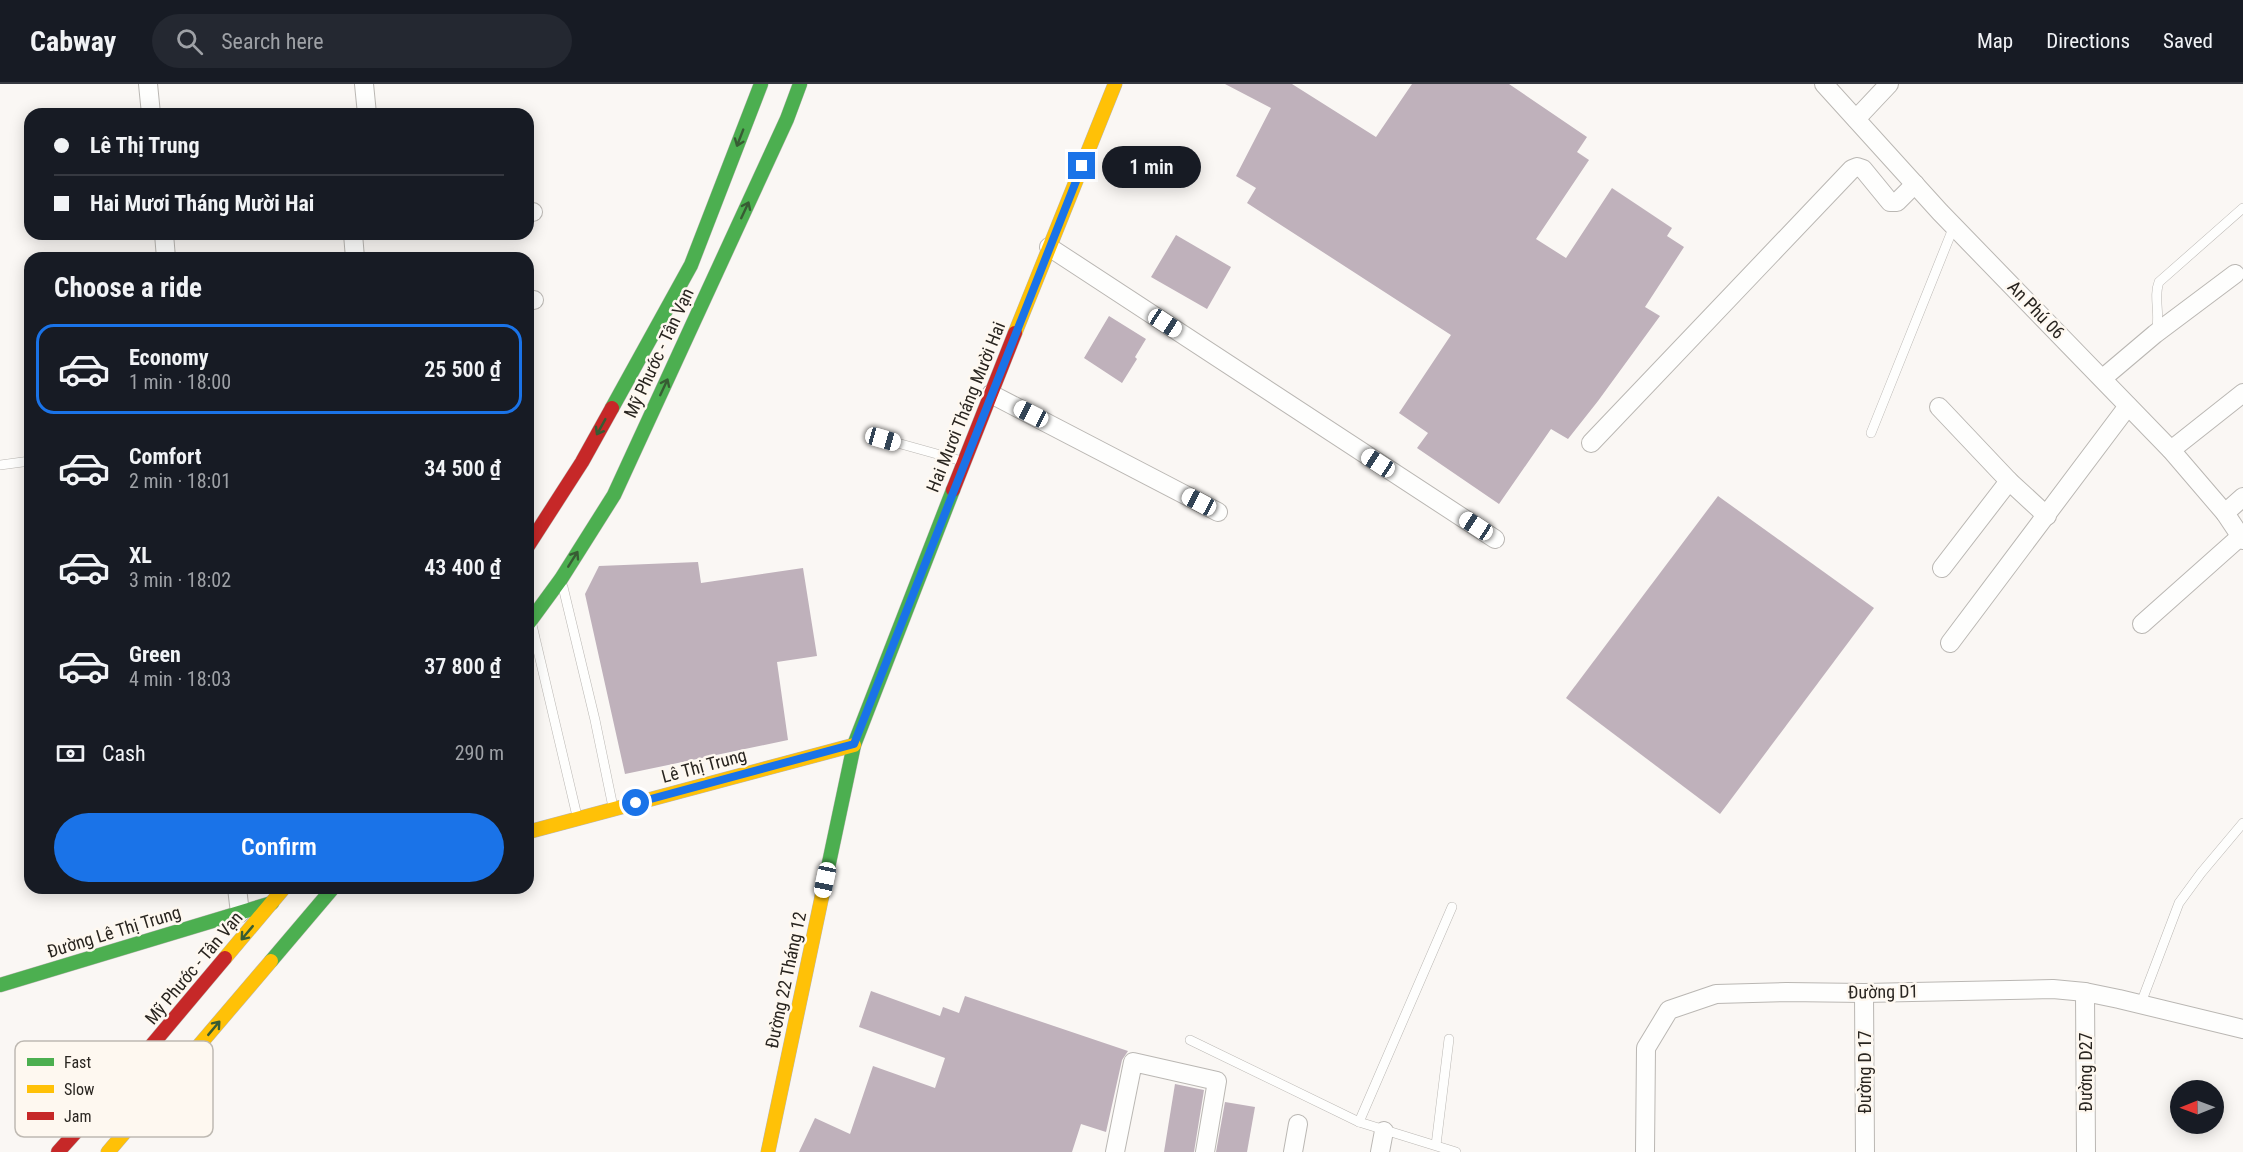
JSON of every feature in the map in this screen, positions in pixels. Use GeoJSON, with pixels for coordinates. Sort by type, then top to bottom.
{"type":"FeatureCollection","features":[{"type":"Feature","properties":{"kind":"main road","name":"Mỹ Phước - Tân Vạn"},"geometry":{"type":"LineString","coordinates":[[534,537],[582,462],[690,264],[761,84]]}},
{"type":"Feature","properties":{"kind":"main road","name":"Mỹ Phước - Tân Vạn"},"geometry":{"type":"LineString","coordinates":[[534,616],[561,579],[614,495],[787,119],[800,84]]}},
{"type":"Feature","properties":{"kind":"main road","name":"Hai Mươi Tháng Mười Hai"},"geometry":{"type":"LineString","coordinates":[[854,744],[1115,84]]}},
{"type":"Feature","properties":{"kind":"main road","name":"Lê Thị Trung"},"geometry":{"type":"LineString","coordinates":[[534,830],[854,744]]}},
{"type":"Feature","properties":{"kind":"main road","name":"Đường 22 Tháng 12"},"geometry":{"type":"LineString","coordinates":[[768,1152],[854,744]]}},
{"type":"Feature","properties":{"kind":"main road","name":"Đường Lê Thị Trung"},"geometry":{"type":"LineString","coordinates":[[0,985],[272,903],[286,894]]}},
{"type":"Feature","properties":{"kind":"main road"},"geometry":{"type":"LineString","coordinates":[[203,1041],[328,894]]}},
{"type":"Feature","properties":{"kind":"main road","name":"Mỹ Phước - Tân Vạn"},"geometry":{"type":"LineString","coordinates":[[155,1041],[272,903]]}},
{"type":"Feature","properties":{"kind":"main road","name":"Mỹ Phước - Tân Vạn"},"geometry":{"type":"LineString","coordinates":[[58,1152],[71,1137]]}},
{"type":"Feature","properties":{"kind":"main road"},"geometry":{"type":"LineString","coordinates":[[108,1152],[121,1137]]}},
{"type":"Feature","properties":{"kind":"street"},"geometry":{"type":"LineString","coordinates":[[148,84],[150,108]]}},
{"type":"Feature","properties":{"kind":"street"},"geometry":{"type":"LineString","coordinates":[[364,84],[366,108]]}},
{"type":"Feature","properties":{"kind":"street","name":"An Phú 06"},"geometry":{"type":"LineString","coordinates":[[1824,84],[1954,226],[2171,450],[2225,513],[2242,538]]}},
{"type":"Feature","properties":{"kind":"street"},"geometry":{"type":"LineString","coordinates":[[1856,119],[1888,84]]}},
{"type":"Feature","properties":{"kind":"street"},"geometry":{"type":"LineString","coordinates":[[1591,443],[1852,169],[1857,167],[1863,169],[1890,202],[1897,202],[1915,184]]}},
{"type":"Feature","properties":{"kind":"street"},"geometry":{"type":"LineString","coordinates":[[1049,247],[1495,539]]}},
{"type":"Feature","properties":{"kind":"street"},"geometry":{"type":"LineString","coordinates":[[2103,378],[2155,334],[2235,274]]}},
{"type":"Feature","properties":{"kind":"street"},"geometry":{"type":"LineString","coordinates":[[2171,450],[2243,393]]}},
{"type":"Feature","properties":{"kind":"street"},"geometry":{"type":"LineString","coordinates":[[991,394],[1218,512]]}},
{"type":"Feature","properties":{"kind":"street"},"geometry":{"type":"LineString","coordinates":[[1950,643],[2128,406]]}},
{"type":"Feature","properties":{"kind":"street"},"geometry":{"type":"LineString","coordinates":[[1939,407],[2009,481],[2047,516]]}},
{"type":"Feature","properties":{"kind":"street"},"geometry":{"type":"LineString","coordinates":[[1942,568],[2009,481]]}},
{"type":"Feature","properties":{"kind":"street"},"geometry":{"type":"LineString","coordinates":[[2225,513],[2243,497]]}},
{"type":"Feature","properties":{"kind":"street"},"geometry":{"type":"LineString","coordinates":[[2142,624],[2242,538]]}},
{"type":"Feature","properties":{"kind":"street"},"geometry":{"type":"LineString","coordinates":[[238,894],[240,913]]}},
{"type":"Feature","properties":{"kind":"street","name":"Đường D1"},"geometry":{"type":"LineString","coordinates":[[1645,1152],[1646,1048],[1670,1010],[1716,994],[2053,989],[2085,992],[2141,1003],[2243,1029]]}},
{"type":"Feature","properties":{"kind":"street","name":"Đường D27"},"geometry":{"type":"LineString","coordinates":[[2085,992],[2086,1152]]}},
{"type":"Feature","properties":{"kind":"street","name":"Đường D 17"},"geometry":{"type":"LineString","coordinates":[[1864,993],[1865,1152]]}},
{"type":"Feature","properties":{"kind":"street"},"geometry":{"type":"LineString","coordinates":[[1114,1152],[1133,1062],[1217,1081],[1205,1152]]}},
{"type":"Feature","properties":{"kind":"street"},"geometry":{"type":"LineString","coordinates":[[1293,1152],[1298,1124]]}},
{"type":"Feature","properties":{"kind":"street"},"geometry":{"type":"LineString","coordinates":[[1380,1152],[1384,1131]]}},
{"type":"Feature","properties":{"kind":"lane"},"geometry":{"type":"LineString","coordinates":[[2155,334],[2159,314],[2156,289],[2159,282],[2164,275],[2243,208]]}},
{"type":"Feature","properties":{"kind":"lane"},"geometry":{"type":"LineString","coordinates":[[1871,433],[1954,226]]}},
{"type":"Feature","properties":{"kind":"lane"},"geometry":{"type":"LineString","coordinates":[[883,439],[964,461]]}},
{"type":"Feature","properties":{"kind":"lane"},"geometry":{"type":"LineString","coordinates":[[0,465],[24,462]]}},
{"type":"Feature","properties":{"kind":"lane"},"geometry":{"type":"LineString","coordinates":[[561,579],[614,809]]}},
{"type":"Feature","properties":{"kind":"lane"},"geometry":{"type":"LineString","coordinates":[[534,638],[578,818]]}},
{"type":"Feature","properties":{"kind":"lane"},"geometry":{"type":"LineString","coordinates":[[2141,1003],[2179,903],[2243,824]]}},
{"type":"Feature","properties":{"kind":"lane"},"geometry":{"type":"LineString","coordinates":[[1359,1122],[1452,908]]}},
{"type":"Feature","properties":{"kind":"lane"},"geometry":{"type":"LineString","coordinates":[[1436,1145],[1449,1039]]}},
{"type":"Feature","properties":{"kind":"lane"},"geometry":{"type":"LineString","coordinates":[[1190,1040],[1359,1122],[1456,1152]]}},
{"type":"Feature","properties":{"kind":"building"},"geometry":{"type":"Polygon","coordinates":[[[1225,84],[1292,84],[1376,137],[1412,84],[1509,84],[1587,137],[1577,152],[1589,160],[1536,239],[1566,258],[1612,188],[1672,228],[1667,236],[1684,247],[1645,307],[1660,316],[1568,439],[1551,429],[1499,504],[1417,448],[1428,433],[1399,413],[1451,335],[1247,203],[1256,188],[1236,176],[1271,108],[1225,84]]]}},
{"type":"Feature","properties":{"kind":"building"},"geometry":{"type":"Polygon","coordinates":[[[1176,235],[1231,267],[1207,309],[1151,277],[1176,235]]]}},
{"type":"Feature","properties":{"kind":"building"},"geometry":{"type":"Polygon","coordinates":[[[1109,316],[1146,339],[1122,383],[1084,358],[1109,316]]]}},
{"type":"Feature","properties":{"kind":"building"},"geometry":{"type":"Polygon","coordinates":[[[1718,496],[1874,608],[1720,814],[1566,698],[1718,496]]]}},
{"type":"Feature","properties":{"kind":"building"},"geometry":{"type":"Polygon","coordinates":[[[698,562],[701,583],[803,568],[817,656],[777,662],[788,740],[625,774],[585,594],[599,566],[698,562]]]}},
{"type":"Feature","properties":{"kind":"building"},"geometry":{"type":"Polygon","coordinates":[[[871,991],[940,1016],[943,1007],[959,1013],[965,996],[1128,1051],[1122,1060],[1106,1132],[1081,1124],[1072,1152],[799,1152],[815,1118],[850,1134],[873,1066],[935,1088],[945,1058],[859,1027],[871,991]]]}},
{"type":"Feature","properties":{"kind":"building"},"geometry":{"type":"Polygon","coordinates":[[[1175,1084],[1204,1090],[1194,1152],[1164,1152],[1175,1084]]]}},
{"type":"Feature","properties":{"kind":"building"},"geometry":{"type":"Polygon","coordinates":[[[1225,1102],[1255,1107],[1247,1152],[1216,1152],[1225,1102]]]}},
{"type":"Feature","properties":{"kind":"traffic: fast"},"geometry":{"type":"LineString","coordinates":[[612,408],[691,265],[761,84]]}},
{"type":"Feature","properties":{"kind":"traffic: fast"},"geometry":{"type":"LineString","coordinates":[[534,616],[561,579],[614,495],[787,119],[800,84]]}},
{"type":"Feature","properties":{"kind":"traffic: fast"},"geometry":{"type":"LineString","coordinates":[[822,896],[854,745],[953,490]]}},
{"type":"Feature","properties":{"kind":"traffic: fast"},"geometry":{"type":"LineString","coordinates":[[271,961],[328,894]]}},
{"type":"Feature","properties":{"kind":"traffic: fast"},"geometry":{"type":"LineString","coordinates":[[0,985],[272,903]]}},
{"type":"Feature","properties":{"kind":"traffic: slow"},"geometry":{"type":"LineString","coordinates":[[1015,333],[1115,84]]}},
{"type":"Feature","properties":{"kind":"traffic: slow"},"geometry":{"type":"LineString","coordinates":[[534,830],[854,745]]}},
{"type":"Feature","properties":{"kind":"traffic: slow"},"geometry":{"type":"LineString","coordinates":[[225,958],[279,894]]}},
{"type":"Feature","properties":{"kind":"traffic: slow"},"geometry":{"type":"LineString","coordinates":[[768,1152],[822,896]]}},
{"type":"Feature","properties":{"kind":"traffic: slow"},"geometry":{"type":"LineString","coordinates":[[203,1041],[271,961]]}},
{"type":"Feature","properties":{"kind":"traffic: slow"},"geometry":{"type":"LineString","coordinates":[[108,1152],[121,1137]]}},
{"type":"Feature","properties":{"kind":"traffic: jam"},"geometry":{"type":"LineString","coordinates":[[953,490],[1015,333]]}},
{"type":"Feature","properties":{"kind":"traffic: jam"},"geometry":{"type":"LineString","coordinates":[[534,537],[582,462],[612,408]]}},
{"type":"Feature","properties":{"kind":"traffic: jam"},"geometry":{"type":"LineString","coordinates":[[155,1041],[225,958]]}},
{"type":"Feature","properties":{"kind":"traffic: jam"},"geometry":{"type":"LineString","coordinates":[[58,1152],[71,1137]]}},
{"type":"Feature","properties":{"kind":"route"},"geometry":{"type":"LineString","coordinates":[[636,803],[854,744],[1082,166]]}}]}
